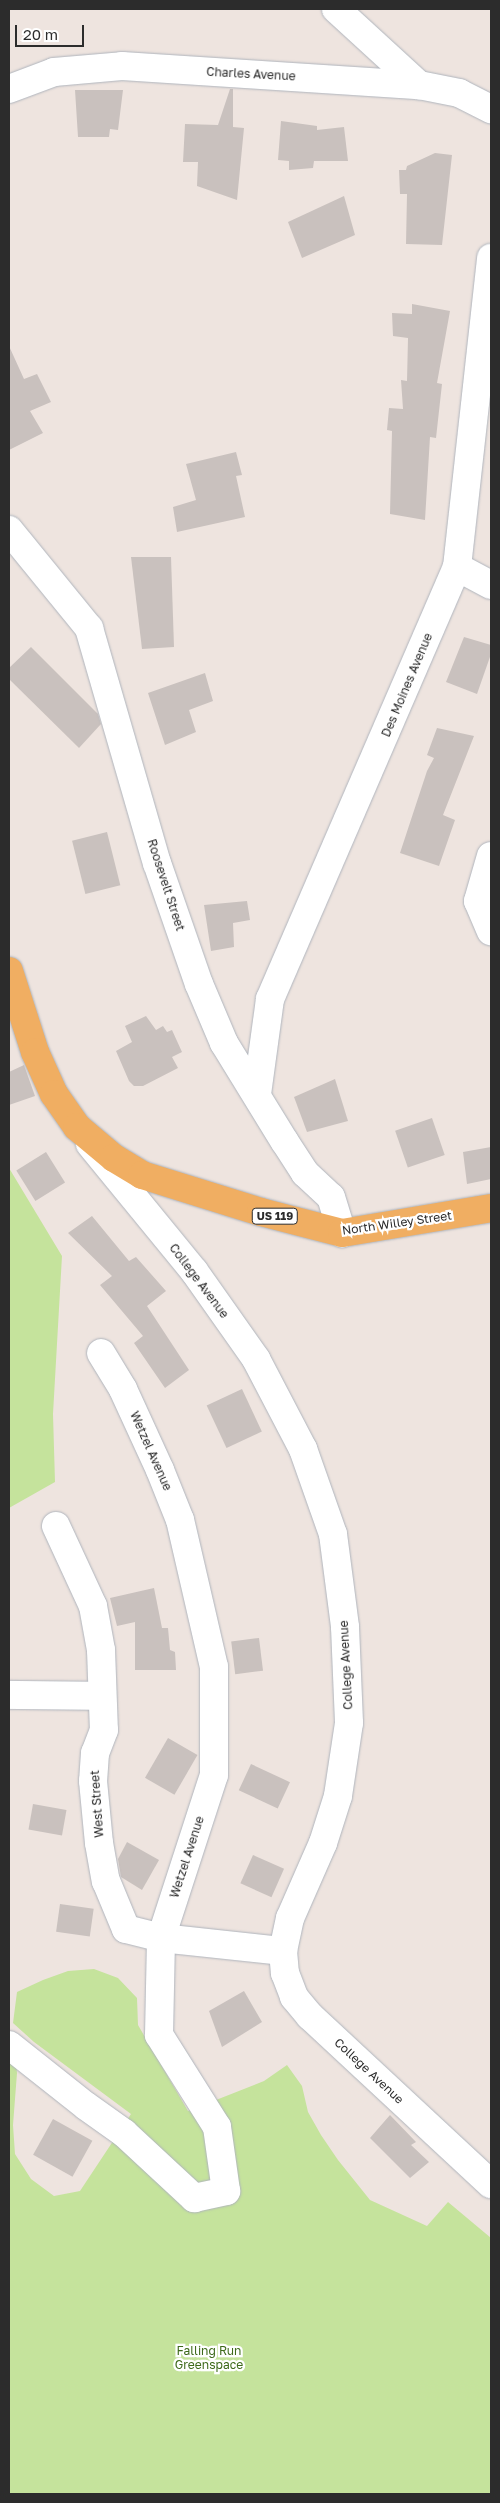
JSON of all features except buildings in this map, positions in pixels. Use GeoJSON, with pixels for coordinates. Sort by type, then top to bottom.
{"type":"FeatureCollection","features":[{"type":"Feature","properties":{"kind":"main road","name":"North Willey Street"},"geometry":{"type":"LineString","coordinates":[[9,971],[35,1052],[54,1094],[77,1127],[114,1158],[142,1175],[261,1212],[342,1233],[491,1208]]}},
{"type":"Feature","properties":{"kind":"street"},"geometry":{"type":"LineString","coordinates":[[336,9],[418,84]]}},
{"type":"Feature","properties":{"kind":"street","name":"Charles Avenue"},"geometry":{"type":"LineString","coordinates":[[9,89],[54,72],[122,66],[418,84],[460,93],[491,109]]}},
{"type":"Feature","properties":{"kind":"street","name":"Des Moines Avenue"},"geometry":{"type":"LineString","coordinates":[[257,1094],[270,999],[458,566],[491,258]]}},
{"type":"Feature","properties":{"kind":"street","name":"Roosevelt Street"},"geometry":{"type":"LineString","coordinates":[[9,530],[89,628],[157,863],[199,984],[224,1043],[305,1173],[331,1197],[342,1233]]}},
{"type":"Feature","properties":{"kind":"street"},"geometry":{"type":"LineString","coordinates":[[458,566],[491,585]]}},
{"type":"Feature","properties":{"kind":"street"},"geometry":{"type":"LineString","coordinates":[[491,856],[478,902],[491,931]]}},
{"type":"Feature","properties":{"kind":"street","name":"College Avenue"},"geometry":{"type":"LineString","coordinates":[[77,1127],[124,1188],[194,1271],[256,1359],[303,1448],[333,1534],[345,1627],[349,1723],[338,1796],[324,1843],[290,1918],[283,1951],[285,1973],[294,1997],[310,2016],[491,2184]]}},
{"type":"Feature","properties":{"kind":"street","name":"Wetzel Avenue"},"geometry":{"type":"LineString","coordinates":[[9,2044],[86,2106],[124,2133],[194,2198],[226,2191],[217,2127],[159,2035],[161,1938],[214,1775],[214,1667],[180,1520],[160,1470],[123,1389],[101,1353]]}},
{"type":"Feature","properties":{"kind":"street","name":"West Street"},"geometry":{"type":"LineString","coordinates":[[56,1526],[93,1606],[100,1650],[104,1730],[95,1753],[93,1781],[99,1843],[106,1881],[126,1929],[161,1938],[283,1951]]}},
{"type":"Feature","properties":{"kind":"street"},"geometry":{"type":"LineString","coordinates":[[9,1695],[102,1696]]}},
{"type":"Feature","properties":{"kind":"green space"},"geometry":{"type":"Polygon","coordinates":[[[9,1168],[62,1256],[53,1414],[55,1482],[9,1508],[9,1168]]]}},
{"type":"Feature","properties":{"kind":"green space","name":"Falling Run Greenspace"},"geometry":{"type":"Polygon","coordinates":[[[94,1969],[118,1978],[137,1998],[138,2025],[188,2111],[264,2081],[287,2065],[302,2086],[308,2112],[321,2135],[370,2200],[427,2226],[448,2202],[491,2238],[491,2494],[9,2494],[9,2045],[14,2048],[17,2073],[13,2125],[15,2154],[31,2179],[54,2196],[80,2191],[131,2114],[34,2042],[13,2023],[17,1992],[68,1971],[94,1969]]]}}]}
